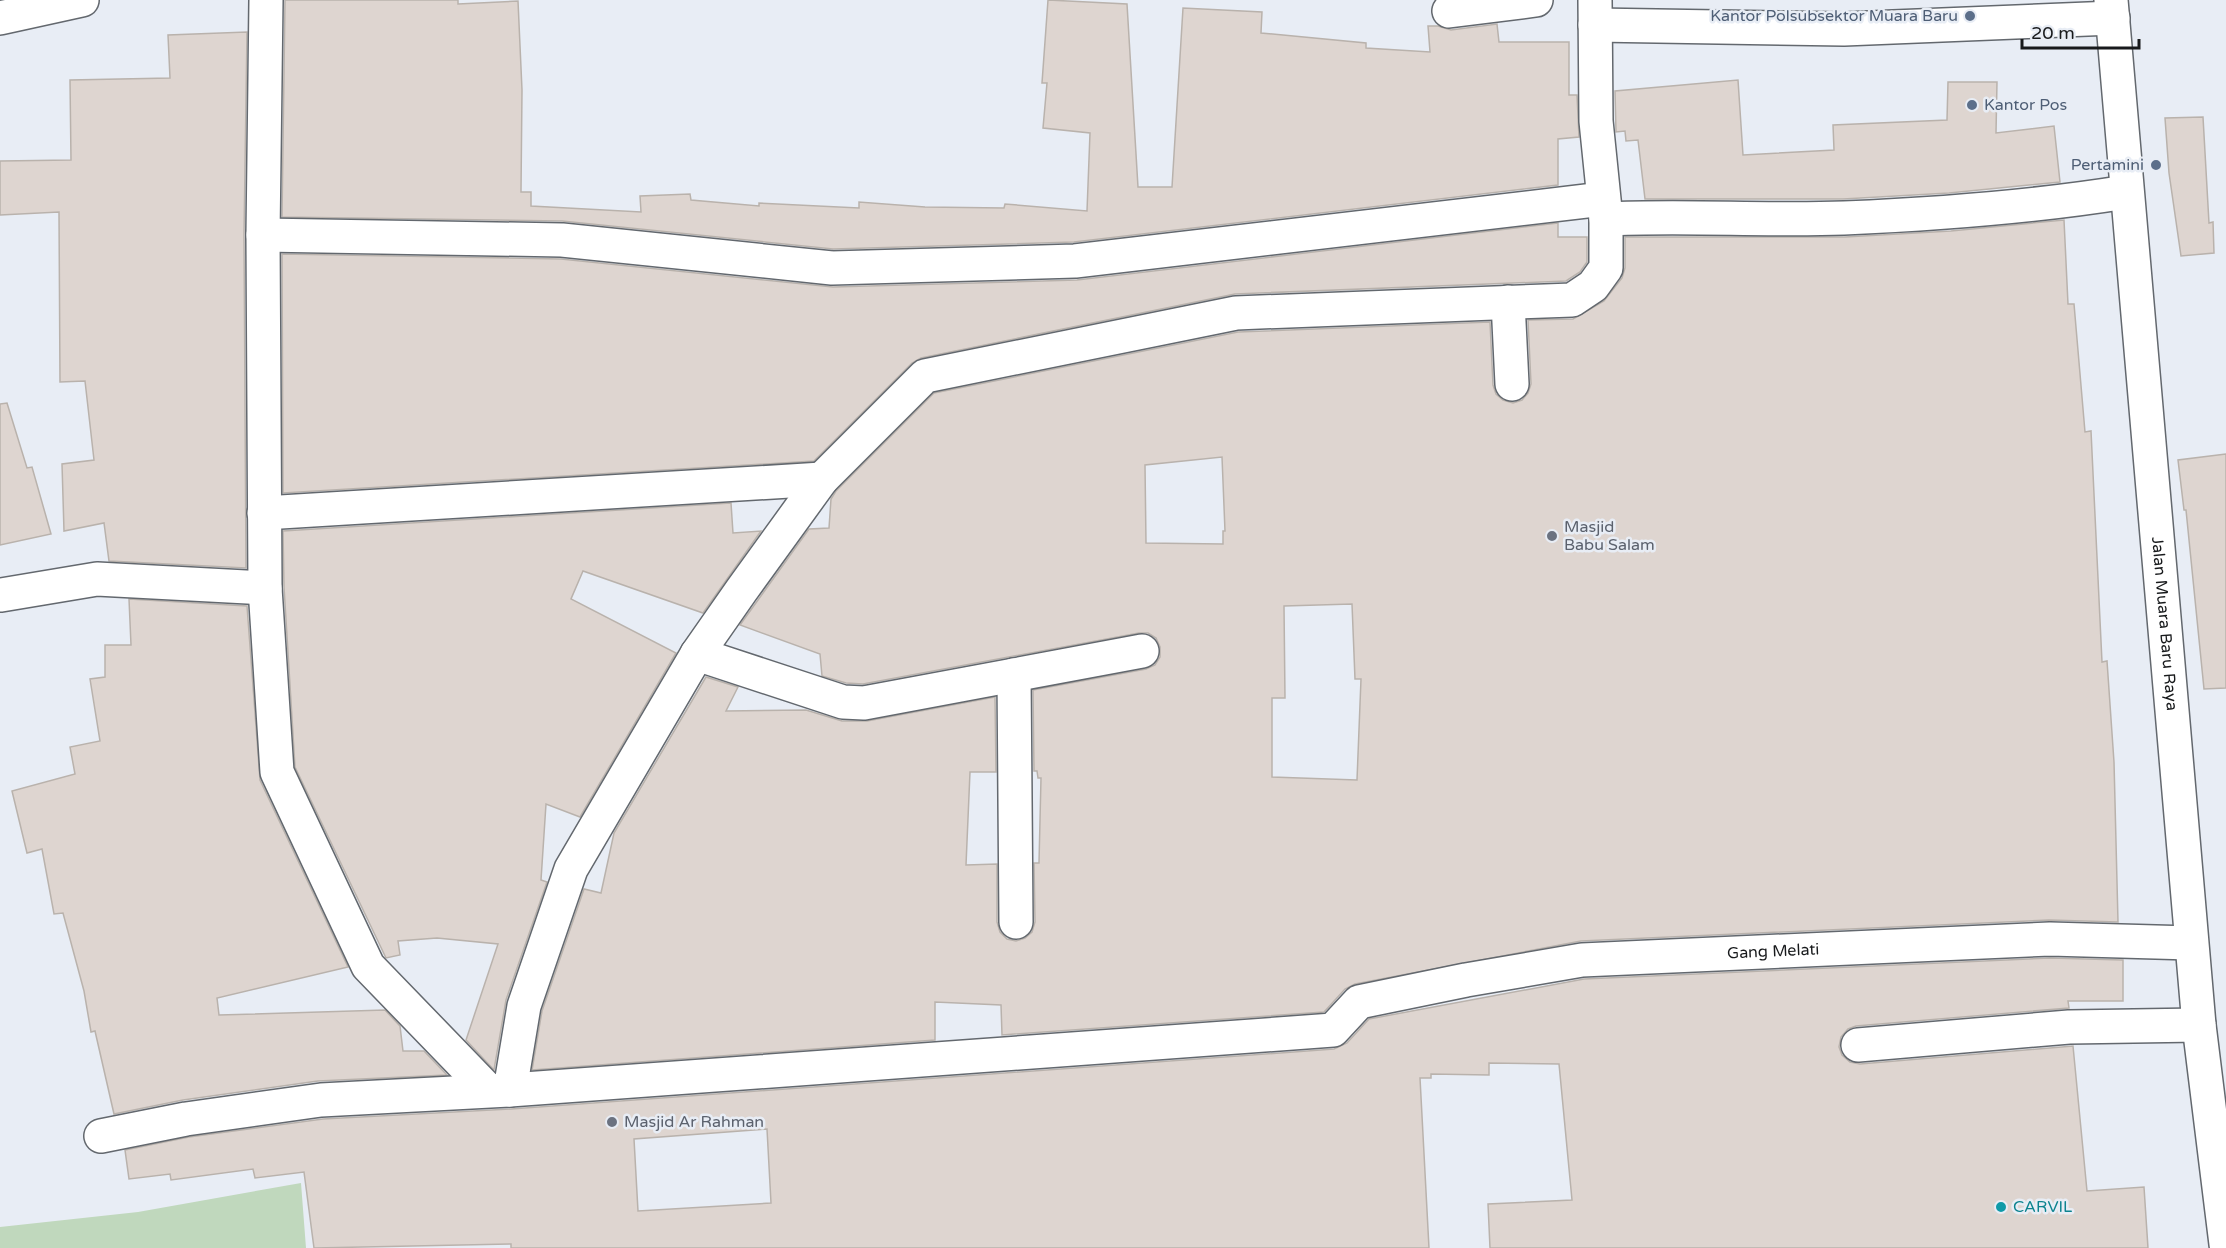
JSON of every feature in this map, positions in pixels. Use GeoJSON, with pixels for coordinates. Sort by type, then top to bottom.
{"type":"FeatureCollection","features":[{"type":"Feature","properties":{"kind":"street"},"geometry":{"type":"LineString","coordinates":[[0,18],[82,0]]}},
{"type":"Feature","properties":{"kind":"street"},"geometry":{"type":"LineString","coordinates":[[266,0],[262,235],[265,588],[277,772],[368,966],[499,1090]]}},
{"type":"Feature","properties":{"kind":"street"},"geometry":{"type":"LineString","coordinates":[[1449,11],[1536,0]]}},
{"type":"Feature","properties":{"kind":"street"},"geometry":{"type":"LineString","coordinates":[[499,1090],[524,1006],[571,869],[697,654],[822,478],[925,376],[1236,313],[1572,300],[1593,286],[1606,268],[1604,209],[1596,121],[1595,12],[1844,29],[2112,9]]}},
{"type":"Feature","properties":{"kind":"street","name":"Jalan Muara Baru Raya"},"geometry":{"type":"LineString","coordinates":[[2112,9],[2191,943],[2226,1244]]}},
{"type":"Feature","properties":{"kind":"street"},"geometry":{"type":"LineString","coordinates":[[262,235],[562,240],[832,268],[1075,261],[1604,209],[1716,219],[1844,218],[2036,204],[2126,192]]}},
{"type":"Feature","properties":{"kind":"street"},"geometry":{"type":"LineString","coordinates":[[1509,302],[1512,384]]}},
{"type":"Feature","properties":{"kind":"street"},"geometry":{"type":"LineString","coordinates":[[264,513],[822,478]]}},
{"type":"Feature","properties":{"kind":"street"},"geometry":{"type":"LineString","coordinates":[[1,595],[97,579],[265,588]]}},
{"type":"Feature","properties":{"kind":"street"},"geometry":{"type":"LineString","coordinates":[[697,654],[843,702],[864,704],[1142,651]]}},
{"type":"Feature","properties":{"kind":"street"},"geometry":{"type":"LineString","coordinates":[[1014,675],[1016,922]]}},
{"type":"Feature","properties":{"kind":"street","name":"Gang Melati"},"geometry":{"type":"LineString","coordinates":[[499,1090],[1332,1030],[1359,1002],[1466,980],[1582,960],[2050,939],[2191,943]]}},
{"type":"Feature","properties":{"kind":"street"},"geometry":{"type":"LineString","coordinates":[[1858,1045],[2069,1027],[2199,1025]]}},
{"type":"Feature","properties":{"kind":"street"},"geometry":{"type":"LineString","coordinates":[[101,1136],[186,1119],[321,1100],[499,1090]]}},
{"type":"Feature","properties":{"kind":"green space"},"geometry":{"type":"Polygon","coordinates":[[[301,1183],[306,1248],[0,1248],[0,1227],[138,1212],[301,1183]]]}},
{"type":"Feature","properties":{"kind":"building"},"geometry":{"type":"Polygon","coordinates":[[[285,0],[458,0],[458,4],[518,1],[522,90],[521,192],[531,192],[531,206],[641,212],[640,196],[690,194],[691,200],[759,206],[759,203],[859,208],[859,202],[925,207],[1004,208],[1005,204],[1087,211],[1090,133],[1043,128],[1047,83],[1042,83],[1048,0],[1127,4],[1138,187],[1172,187],[1183,8],[1262,12],[1261,33],[1366,43],[1366,48],[1430,52],[1428,26],[1451,30],[1497,24],[1499,42],[1569,42],[1569,95],[1577,95],[1579,137],[1558,139],[1558,185],[1074,242],[833,249],[562,221],[282,217],[285,0]]]}},
{"type":"Feature","properties":{"kind":"building"},"geometry":{"type":"Polygon","coordinates":[[[247,32],[244,235],[246,568],[109,561],[104,523],[64,531],[62,464],[94,460],[85,381],[60,382],[59,212],[0,215],[0,161],[71,160],[70,80],[170,78],[168,35],[247,32]]]}},
{"type":"Feature","properties":{"kind":"building"},"geometry":{"type":"Polygon","coordinates":[[[1738,80],[1743,155],[1834,150],[1833,125],[1947,120],[1948,82],[1997,82],[1996,133],[2054,126],[2060,182],[1949,193],[1843,199],[1645,199],[1638,140],[1626,141],[1625,131],[1616,132],[1615,91],[1738,80]]]}},
{"type":"Feature","properties":{"kind":"building"},"geometry":{"type":"Polygon","coordinates":[[[2203,117],[2209,223],[2213,222],[2214,253],[2181,256],[2169,173],[2165,118],[2203,117]]]}},
{"type":"Feature","properties":{"kind":"building"},"geometry":{"type":"Polygon","coordinates":[[[2064,220],[2068,304],[2074,304],[2085,432],[2091,431],[2102,662],[2107,661],[2114,762],[2118,922],[2049,920],[1581,941],[1355,984],[1345,989],[1324,1012],[1002,1035],[1001,1005],[935,1002],[935,1040],[532,1070],[542,1011],[584,889],[601,893],[614,833],[706,677],[738,687],[726,711],[806,710],[842,721],[867,721],[995,697],[996,772],[970,772],[966,865],[997,864],[997,922],[1000,932],[1007,939],[1016,941],[1032,932],[1035,922],[1034,863],[1039,863],[1041,778],[1038,778],[1037,771],[1034,771],[1033,690],[1146,669],[1155,665],[1160,657],[1160,647],[1156,638],[1148,633],[1139,633],[863,684],[846,683],[822,676],[820,654],[740,625],[809,529],[829,528],[831,499],[836,491],[934,393],[1238,332],[1490,322],[1493,385],[1496,394],[1503,400],[1513,403],[1522,400],[1531,384],[1528,320],[1573,319],[1604,301],[1622,278],[1625,268],[1625,237],[1845,237],[1951,231],[2064,220]],[[1222,457],[1145,465],[1146,543],[1223,544],[1223,531],[1225,531],[1222,457]],[[1352,604],[1284,606],[1285,698],[1272,698],[1272,777],[1357,780],[1361,679],[1355,679],[1352,604]]]}},
{"type":"Feature","properties":{"kind":"building"},"geometry":{"type":"Polygon","coordinates":[[[1558,223],[1558,237],[1587,237],[1587,262],[1580,272],[1566,281],[1235,294],[921,358],[912,363],[814,461],[283,493],[282,254],[561,259],[833,287],[1077,280],[1558,223]]]}},
{"type":"Feature","properties":{"kind":"building"},"geometry":{"type":"Polygon","coordinates":[[[7,403],[27,468],[32,467],[51,534],[0,545],[0,404],[7,403]]]}},
{"type":"Feature","properties":{"kind":"building"},"geometry":{"type":"Polygon","coordinates":[[[2226,454],[2226,688],[2204,689],[2186,510],[2184,510],[2178,460],[2226,454]]]}},
{"type":"Feature","properties":{"kind":"building"},"geometry":{"type":"Polygon","coordinates":[[[731,503],[733,533],[761,531],[703,613],[583,571],[571,599],[676,653],[580,817],[546,804],[541,880],[547,882],[506,1000],[494,1070],[466,1040],[498,944],[437,938],[398,941],[400,955],[386,958],[295,767],[284,587],[283,531],[731,503]]]}},
{"type":"Feature","properties":{"kind":"building"},"geometry":{"type":"Polygon","coordinates":[[[129,599],[247,606],[260,780],[348,967],[217,998],[219,1015],[385,1010],[400,1026],[403,1051],[424,1051],[447,1075],[318,1081],[183,1100],[114,1114],[95,1031],[91,1032],[84,991],[63,913],[54,914],[42,849],[27,853],[12,791],[75,774],[70,747],[100,741],[90,679],[105,677],[105,645],[131,645],[129,599]]]}},
{"type":"Feature","properties":{"kind":"building"},"geometry":{"type":"Polygon","coordinates":[[[2050,958],[2123,960],[2123,1001],[2068,1001],[2069,1008],[1856,1026],[1848,1029],[1841,1037],[1839,1047],[1842,1055],[1850,1062],[1860,1064],[2073,1046],[2087,1191],[2144,1187],[2148,1248],[1490,1248],[1488,1204],[1572,1200],[1559,1064],[1489,1063],[1489,1075],[1431,1074],[1431,1078],[1420,1078],[1429,1248],[511,1248],[511,1244],[314,1248],[304,1172],[255,1178],[253,1169],[171,1180],[170,1174],[129,1179],[125,1150],[189,1137],[323,1119],[511,1109],[1334,1049],[1347,1043],[1369,1019],[1584,979],[2050,958]],[[767,1129],[634,1139],[638,1211],[771,1203],[767,1129]]]}},
{"type":"Feature","properties":{"kind":"place","name":"Kantor Polsubsektor Muara Baru"},"geometry":{"type":"Point","coordinates":[1970,16]}},
{"type":"Feature","properties":{"kind":"place","name":"Kantor Pos"},"geometry":{"type":"Point","coordinates":[1972,105]}},
{"type":"Feature","properties":{"kind":"place","name":"Pertamini"},"geometry":{"type":"Point","coordinates":[2156,165]}},
{"type":"Feature","properties":{"kind":"place","name":"Masjid Babu Salam"},"geometry":{"type":"Point","coordinates":[1552,536]}},
{"type":"Feature","properties":{"kind":"place","name":"Masjid Ar Rahman"},"geometry":{"type":"Point","coordinates":[612,1122]}},
{"type":"Feature","properties":{"kind":"place","name":"CARVIL"},"geometry":{"type":"Point","coordinates":[2001,1207]}}]}
